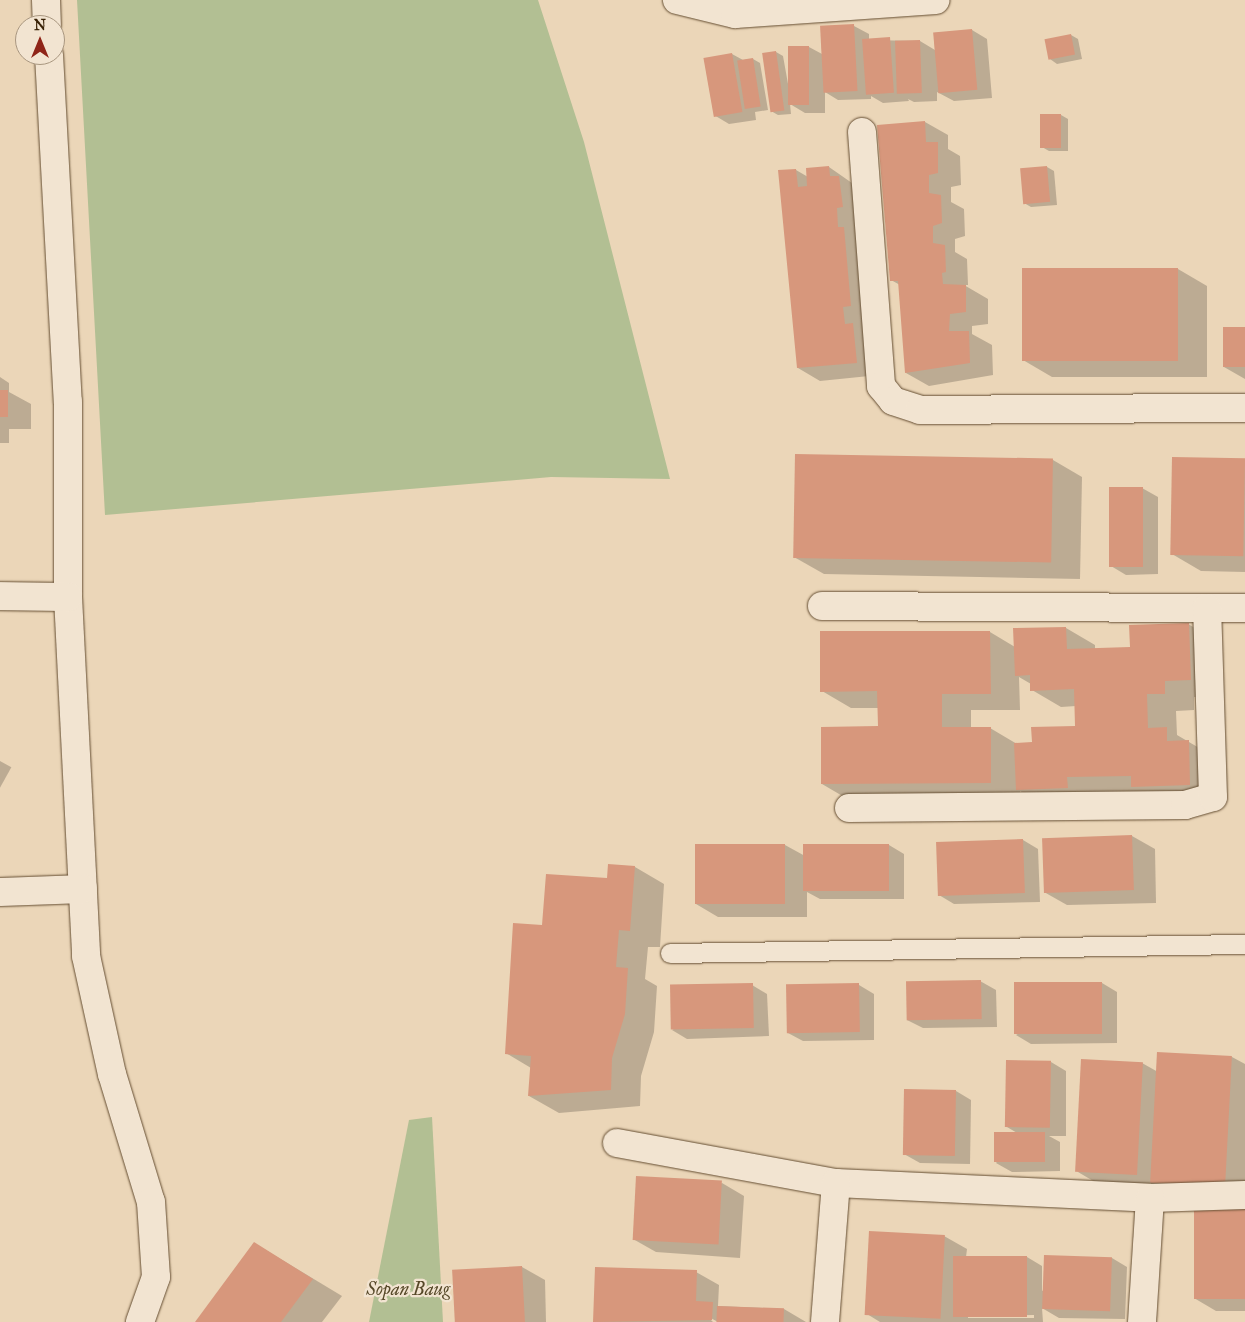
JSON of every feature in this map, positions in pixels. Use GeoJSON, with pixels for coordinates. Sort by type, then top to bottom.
{"type":"FeatureCollection","features":[{"type":"Feature","properties":{"kind":"street"},"geometry":{"type":"LineString","coordinates":[[46,0],[47,15]]}},
{"type":"Feature","properties":{"kind":"street"},"geometry":{"type":"LineString","coordinates":[[677,0],[736,14],[936,0]]}},
{"type":"Feature","properties":{"kind":"street"},"geometry":{"type":"LineString","coordinates":[[50,65],[68,402],[68,597],[86,956],[95,1007],[151,1202],[156,1278],[140,1322]]}},
{"type":"Feature","properties":{"kind":"street"},"geometry":{"type":"LineString","coordinates":[[862,132],[881,386],[893,402],[920,410],[1245,408]]}},
{"type":"Feature","properties":{"kind":"street"},"geometry":{"type":"LineString","coordinates":[[0,596],[68,597]]}},
{"type":"Feature","properties":{"kind":"street"},"geometry":{"type":"LineString","coordinates":[[822,606],[1245,608]]}},
{"type":"Feature","properties":{"kind":"street"},"geometry":{"type":"LineString","coordinates":[[849,808],[1185,805],[1213,798],[1207,608]]}},
{"type":"Feature","properties":{"kind":"street"},"geometry":{"type":"LineString","coordinates":[[0,892],[84,889]]}},
{"type":"Feature","properties":{"kind":"street"},"geometry":{"type":"LineString","coordinates":[[618,1143],[836,1183],[1150,1198],[1245,1196]]}},
{"type":"Feature","properties":{"kind":"street"},"geometry":{"type":"LineString","coordinates":[[825,1322],[836,1183]]}},
{"type":"Feature","properties":{"kind":"street"},"geometry":{"type":"LineString","coordinates":[[1142,1322],[1150,1198]]}},
{"type":"Feature","properties":{"kind":"lane"},"geometry":{"type":"LineString","coordinates":[[670,953],[1245,944]]}},
{"type":"Feature","properties":{"kind":"green space"},"geometry":{"type":"Polygon","coordinates":[[[77,0],[538,0],[584,142],[670,479],[551,477],[105,515],[77,0]]]}},
{"type":"Feature","properties":{"kind":"green space","name":"Sopan Baug"},"geometry":{"type":"Polygon","coordinates":[[[432,1117],[443,1322],[369,1322],[409,1120],[432,1117]]]}},
{"type":"Feature","properties":{"kind":"building"},"geometry":{"type":"Polygon","coordinates":[[[854,24],[858,91],[824,93],[820,26],[854,24]]]}},
{"type":"Feature","properties":{"kind":"building"},"geometry":{"type":"Polygon","coordinates":[[[972,29],[977,90],[938,93],[933,32],[972,29]]]}},
{"type":"Feature","properties":{"kind":"building"},"geometry":{"type":"Polygon","coordinates":[[[1071,34],[1075,55],[1049,60],[1044,39],[1071,34]]]}},
{"type":"Feature","properties":{"kind":"building"},"geometry":{"type":"Polygon","coordinates":[[[890,37],[894,93],[866,95],[862,39],[890,37]]]}},
{"type":"Feature","properties":{"kind":"building"},"geometry":{"type":"Polygon","coordinates":[[[920,40],[922,93],[897,94],[895,41],[920,40]]]}},
{"type":"Feature","properties":{"kind":"building"},"geometry":{"type":"Polygon","coordinates":[[[788,46],[809,46],[809,105],[788,105],[788,46]]]}},
{"type":"Feature","properties":{"kind":"building"},"geometry":{"type":"Polygon","coordinates":[[[776,51],[784,110],[770,112],[762,53],[776,51]]]}},
{"type":"Feature","properties":{"kind":"building"},"geometry":{"type":"Polygon","coordinates":[[[732,53],[742,112],[714,117],[703,58],[732,53]]]}},
{"type":"Feature","properties":{"kind":"building"},"geometry":{"type":"Polygon","coordinates":[[[753,58],[761,106],[745,109],[737,61],[753,58]]]}},
{"type":"Feature","properties":{"kind":"building"},"geometry":{"type":"Polygon","coordinates":[[[1040,114],[1061,114],[1061,148],[1040,148],[1040,114]]]}},
{"type":"Feature","properties":{"kind":"building"},"geometry":{"type":"Polygon","coordinates":[[[925,121],[926,142],[938,142],[938,173],[929,175],[929,193],[941,195],[942,223],[933,226],[933,243],[945,245],[946,272],[942,273],[943,284],[966,285],[966,312],[950,314],[949,331],[969,331],[970,363],[905,373],[898,281],[890,281],[877,125],[925,121]]]}},
{"type":"Feature","properties":{"kind":"building"},"geometry":{"type":"Polygon","coordinates":[[[829,166],[830,176],[839,176],[843,207],[837,208],[838,227],[844,227],[851,306],[843,307],[845,324],[853,323],[857,363],[797,368],[778,170],[796,169],[798,187],[807,186],[806,168],[829,166]]]}},
{"type":"Feature","properties":{"kind":"building"},"geometry":{"type":"Polygon","coordinates":[[[1047,166],[1050,202],[1023,204],[1020,168],[1047,166]]]}},
{"type":"Feature","properties":{"kind":"building"},"geometry":{"type":"Polygon","coordinates":[[[1022,268],[1178,268],[1178,361],[1022,361],[1022,268]]]}},
{"type":"Feature","properties":{"kind":"building"},"geometry":{"type":"Polygon","coordinates":[[[1223,327],[1245,327],[1245,367],[1223,367],[1223,327]]]}},
{"type":"Feature","properties":{"kind":"building"},"geometry":{"type":"Polygon","coordinates":[[[0,390],[8,390],[8,417],[0,417],[0,390]]]}},
{"type":"Feature","properties":{"kind":"building"},"geometry":{"type":"Polygon","coordinates":[[[795,454],[1053,459],[1051,562],[793,558],[795,454]]]}},
{"type":"Feature","properties":{"kind":"building"},"geometry":{"type":"Polygon","coordinates":[[[1172,457],[1245,458],[1243,556],[1170,555],[1172,457]]]}},
{"type":"Feature","properties":{"kind":"building"},"geometry":{"type":"Polygon","coordinates":[[[1109,487],[1143,487],[1143,567],[1109,567],[1109,487]]]}},
{"type":"Feature","properties":{"kind":"building"},"geometry":{"type":"Polygon","coordinates":[[[1189,623],[1191,680],[1165,681],[1165,694],[1147,694],[1148,728],[1167,727],[1167,741],[1189,740],[1190,785],[1131,787],[1131,776],[1067,777],[1068,788],[1016,790],[1014,743],[1032,742],[1031,727],[1075,726],[1074,689],[1030,691],[1030,675],[1015,676],[1013,628],[1066,627],[1067,649],[1130,647],[1129,625],[1189,623]]]}},
{"type":"Feature","properties":{"kind":"building"},"geometry":{"type":"Polygon","coordinates":[[[820,631],[990,631],[991,694],[942,694],[942,727],[991,727],[991,783],[821,784],[821,727],[878,726],[877,691],[820,692],[820,631]]]}},
{"type":"Feature","properties":{"kind":"building"},"geometry":{"type":"Polygon","coordinates":[[[1132,835],[1134,890],[1044,893],[1042,838],[1132,835]]]}},
{"type":"Feature","properties":{"kind":"building"},"geometry":{"type":"Polygon","coordinates":[[[1023,839],[1025,893],[938,896],[936,842],[1023,839]]]}},
{"type":"Feature","properties":{"kind":"building"},"geometry":{"type":"Polygon","coordinates":[[[695,844],[785,844],[785,904],[695,904],[695,844]]]}},
{"type":"Feature","properties":{"kind":"building"},"geometry":{"type":"Polygon","coordinates":[[[803,844],[889,844],[889,891],[803,891],[803,844]]]}},
{"type":"Feature","properties":{"kind":"building"},"geometry":{"type":"Polygon","coordinates":[[[608,864],[635,866],[630,931],[619,930],[616,967],[628,968],[625,1014],[612,1058],[611,1090],[528,1096],[531,1056],[505,1054],[513,923],[542,925],[546,874],[607,878],[608,864]]]}},
{"type":"Feature","properties":{"kind":"building"},"geometry":{"type":"Polygon","coordinates":[[[981,980],[982,1019],[907,1020],[906,981],[981,980]]]}},
{"type":"Feature","properties":{"kind":"building"},"geometry":{"type":"Polygon","coordinates":[[[1014,982],[1102,982],[1102,1034],[1014,1034],[1014,982]]]}},
{"type":"Feature","properties":{"kind":"building"},"geometry":{"type":"Polygon","coordinates":[[[753,983],[754,1028],[671,1029],[670,984],[753,983]]]}},
{"type":"Feature","properties":{"kind":"building"},"geometry":{"type":"Polygon","coordinates":[[[859,983],[860,1032],[787,1033],[786,984],[859,983]]]}},
{"type":"Feature","properties":{"kind":"building"},"geometry":{"type":"Polygon","coordinates":[[[1157,1052],[1232,1056],[1225,1187],[1150,1183],[1157,1052]]]}},
{"type":"Feature","properties":{"kind":"building"},"geometry":{"type":"Polygon","coordinates":[[[1081,1059],[1143,1062],[1137,1175],[1075,1172],[1081,1059]]]}},
{"type":"Feature","properties":{"kind":"building"},"geometry":{"type":"Polygon","coordinates":[[[1006,1060],[1051,1061],[1050,1128],[1005,1127],[1006,1060]]]}},
{"type":"Feature","properties":{"kind":"building"},"geometry":{"type":"Polygon","coordinates":[[[904,1089],[956,1090],[955,1156],[903,1155],[904,1089]]]}},
{"type":"Feature","properties":{"kind":"building"},"geometry":{"type":"Polygon","coordinates":[[[994,1132],[1045,1132],[1045,1162],[994,1162],[994,1132]]]}},
{"type":"Feature","properties":{"kind":"building"},"geometry":{"type":"Polygon","coordinates":[[[636,1176],[722,1181],[719,1244],[633,1240],[636,1176]]]}},
{"type":"Feature","properties":{"kind":"building"},"geometry":{"type":"Polygon","coordinates":[[[1194,1204],[1245,1204],[1245,1299],[1194,1299],[1194,1204]]]}},
{"type":"Feature","properties":{"kind":"building"},"geometry":{"type":"Polygon","coordinates":[[[869,1231],[945,1235],[940,1319],[865,1315],[869,1231]]]}},
{"type":"Feature","properties":{"kind":"building"},"geometry":{"type":"Polygon","coordinates":[[[254,1242],[313,1279],[281,1322],[195,1322],[254,1242]]]}},
{"type":"Feature","properties":{"kind":"building"},"geometry":{"type":"Polygon","coordinates":[[[1044,1255],[1112,1257],[1110,1311],[1042,1309],[1044,1255]]]}},
{"type":"Feature","properties":{"kind":"building"},"geometry":{"type":"Polygon","coordinates":[[[953,1256],[1027,1256],[1027,1317],[953,1317],[953,1256]]]}},
{"type":"Feature","properties":{"kind":"building"},"geometry":{"type":"Polygon","coordinates":[[[522,1266],[525,1322],[455,1322],[452,1270],[522,1266]]]}},
{"type":"Feature","properties":{"kind":"building"},"geometry":{"type":"Polygon","coordinates":[[[595,1267],[697,1270],[696,1301],[713,1302],[712,1320],[593,1322],[595,1267]]]}},
{"type":"Feature","properties":{"kind":"building"},"geometry":{"type":"Polygon","coordinates":[[[717,1306],[784,1308],[783,1322],[716,1322],[717,1306]]]}}]}
